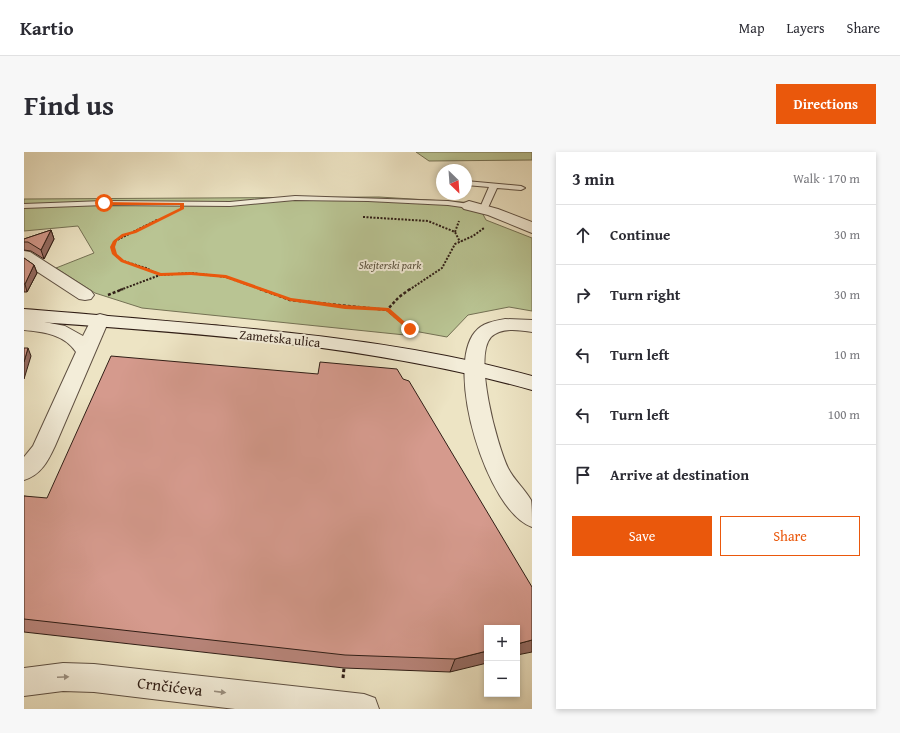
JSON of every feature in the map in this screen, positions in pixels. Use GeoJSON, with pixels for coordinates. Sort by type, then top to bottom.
{"type":"FeatureCollection","features":[{"type":"Feature","properties":{"kind":"street"},"geometry":{"type":"LineString","coordinates":[[476,208],[502,216],[532,228]]}},
{"type":"Feature","properties":{"kind":"street"},"geometry":{"type":"LineString","coordinates":[[24,256],[85,295]]}},
{"type":"Feature","properties":{"kind":"street","name":"Zametska ulica"},"geometry":{"type":"LineString","coordinates":[[24,315],[100,320],[335,344],[415,356],[475,368],[532,383]]}},
{"type":"Feature","properties":{"kind":"street"},"geometry":{"type":"LineString","coordinates":[[24,471],[37,459],[44,446],[100,320]]}},
{"type":"Feature","properties":{"kind":"street"},"geometry":{"type":"LineString","coordinates":[[24,324],[68,333],[82,346],[85,351]]}},
{"type":"Feature","properties":{"kind":"street"},"geometry":{"type":"LineString","coordinates":[[532,326],[520,324],[503,325],[481,336],[477,345],[475,368],[478,410],[493,461],[515,497],[532,518]]}},
{"type":"Feature","properties":{"kind":"street","name":"Crnčićeva"},"geometry":{"type":"LineString","coordinates":[[24,682],[63,677],[94,678],[364,709]]}},
{"type":"Feature","properties":{"kind":"lane"},"geometry":{"type":"LineString","coordinates":[[472,184],[522,188]]}},
{"type":"Feature","properties":{"kind":"lane"},"geometry":{"type":"LineString","coordinates":[[24,206],[104,203],[230,204],[295,198],[448,203],[476,208],[494,186]]}},
{"type":"Feature","properties":{"kind":"path"},"geometry":{"type":"LineString","coordinates":[[160,274],[123,261],[114,254],[113,247],[115,241],[124,235],[135,232],[182,208],[182,203]]}},
{"type":"Feature","properties":{"kind":"path"},"geometry":{"type":"LineString","coordinates":[[358,216],[428,221],[455,232],[460,242]]}},
{"type":"Feature","properties":{"kind":"path"},"geometry":{"type":"LineString","coordinates":[[387,310],[395,299],[439,270],[450,257],[455,244],[473,236],[502,216]]}},
{"type":"Feature","properties":{"kind":"path"},"geometry":{"type":"LineString","coordinates":[[85,295],[94,302],[160,274],[191,273],[226,277],[290,300],[345,307],[387,310],[410,329],[416,338]]}},
{"type":"Feature","properties":{"kind":"green space"},"geometry":{"type":"Polygon","coordinates":[[[416,152],[532,152],[532,160],[429,161],[416,152]]]}},
{"type":"Feature","properties":{"kind":"green space","name":"Skejterski park"},"geometry":{"type":"Polygon","coordinates":[[[379,197],[477,203],[486,220],[532,238],[532,311],[509,307],[468,315],[447,337],[414,331],[405,335],[142,308],[95,293],[56,268],[94,253],[78,226],[24,231],[24,199],[379,197]]]}},
{"type":"Feature","properties":{"kind":"building"},"geometry":{"type":"Polygon","coordinates":[[[51,230],[41,250],[28,242],[24,242],[24,239],[51,230]]]}},
{"type":"Feature","properties":{"kind":"building"},"geometry":{"type":"Polygon","coordinates":[[[24,258],[34,265],[25,284],[24,284],[24,258]]]}},
{"type":"Feature","properties":{"kind":"building"},"geometry":{"type":"Polygon","coordinates":[[[24,348],[28,348],[24,362],[24,348]]]}},
{"type":"Feature","properties":{"kind":"building"},"geometry":{"type":"Polygon","coordinates":[[[111,356],[318,374],[320,362],[397,369],[403,379],[409,381],[532,587],[532,640],[520,643],[520,625],[484,625],[484,652],[455,659],[345,655],[24,619],[24,496],[47,498],[111,356]]]}},
{"type":"Feature","properties":{"kind":"route"},"geometry":{"type":"LineString","coordinates":[[104,203],[182,203],[182,208],[135,232],[124,235],[115,241],[113,247],[114,254],[123,261],[160,274],[191,273],[226,277],[290,300],[345,307],[387,310],[410,329]]}}]}
